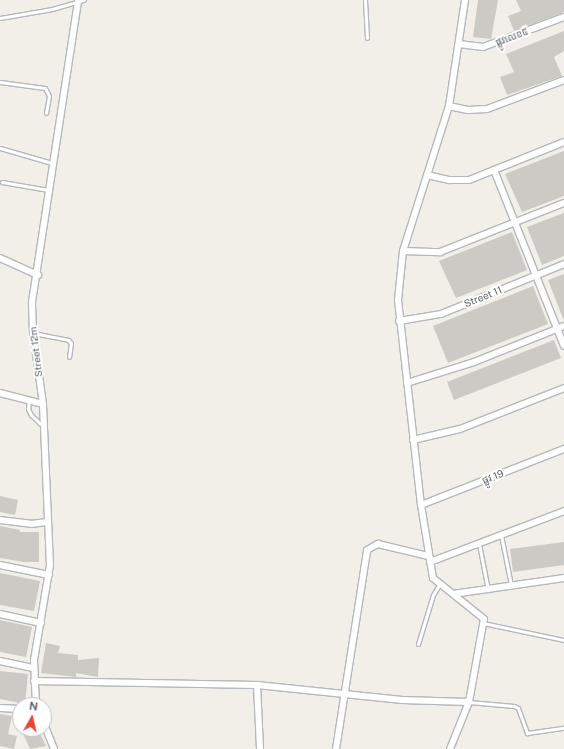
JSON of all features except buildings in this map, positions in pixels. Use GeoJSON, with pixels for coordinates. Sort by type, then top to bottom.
{"type":"FeatureCollection","features":[{"type":"Feature","properties":{"kind":"street"},"geometry":{"type":"LineString","coordinates":[[450,749],[468,702],[483,624],[482,615],[433,578],[421,505],[413,440],[399,322],[398,292],[403,251],[449,106],[459,44],[464,0]]}},
{"type":"Feature","properties":{"kind":"street","name":"Street 12m"},"geometry":{"type":"LineString","coordinates":[[35,697],[34,668],[49,575],[43,404],[33,332],[32,302],[38,275],[80,1]]}},
{"type":"Feature","properties":{"kind":"street","name":"ផ្លូវលេខ៥"},"geometry":{"type":"LineString","coordinates":[[459,44],[483,48],[564,17]]}},
{"type":"Feature","properties":{"kind":"street"},"geometry":{"type":"LineString","coordinates":[[449,106],[468,110],[487,109],[564,80]]}},
{"type":"Feature","properties":{"kind":"street"},"geometry":{"type":"LineString","coordinates":[[427,175],[449,180],[469,180],[564,142]]}},
{"type":"Feature","properties":{"kind":"street"},"geometry":{"type":"LineString","coordinates":[[494,170],[564,346]]}},
{"type":"Feature","properties":{"kind":"street"},"geometry":{"type":"LineString","coordinates":[[403,251],[440,252],[564,203]]}},
{"type":"Feature","properties":{"kind":"street"},"geometry":{"type":"LineString","coordinates":[[0,258],[38,275]]}},
{"type":"Feature","properties":{"kind":"street","name":"Street 11"},"geometry":{"type":"LineString","coordinates":[[399,322],[441,314],[564,264]]}},
{"type":"Feature","properties":{"kind":"street"},"geometry":{"type":"LineString","coordinates":[[407,383],[474,362],[564,326]]}},
{"type":"Feature","properties":{"kind":"street"},"geometry":{"type":"LineString","coordinates":[[413,440],[460,430],[564,388]]}},
{"type":"Feature","properties":{"kind":"street"},"geometry":{"type":"LineString","coordinates":[[0,393],[43,404]]}},
{"type":"Feature","properties":{"kind":"street","name":"ផ្លូវ 19"},"geometry":{"type":"LineString","coordinates":[[421,505],[564,449]]}},
{"type":"Feature","properties":{"kind":"street"},"geometry":{"type":"LineString","coordinates":[[336,749],[367,550],[378,544],[429,559],[479,544],[563,513]]}},
{"type":"Feature","properties":{"kind":"street"},"geometry":{"type":"LineString","coordinates":[[0,520],[31,524],[47,522]]}},
{"type":"Feature","properties":{"kind":"street"},"geometry":{"type":"LineString","coordinates":[[0,565],[49,575]]}},
{"type":"Feature","properties":{"kind":"street"},"geometry":{"type":"LineString","coordinates":[[453,594],[564,578]]}},
{"type":"Feature","properties":{"kind":"street"},"geometry":{"type":"LineString","coordinates":[[0,614],[41,623]]}},
{"type":"Feature","properties":{"kind":"street"},"geometry":{"type":"LineString","coordinates":[[0,660],[34,668]]}},
{"type":"Feature","properties":{"kind":"street"},"geometry":{"type":"LineString","coordinates":[[34,681],[257,685],[402,700],[468,702]]}},
{"type":"Feature","properties":{"kind":"street"},"geometry":{"type":"LineString","coordinates":[[257,685],[260,749]]}},
{"type":"Feature","properties":{"kind":"street"},"geometry":{"type":"LineString","coordinates":[[0,708],[12,709]]}},
{"type":"Feature","properties":{"kind":"street"},"geometry":{"type":"LineString","coordinates":[[49,737],[54,749]]}},
{"type":"Feature","properties":{"kind":"lane"},"geometry":{"type":"LineString","coordinates":[[365,0],[367,38]]}},
{"type":"Feature","properties":{"kind":"lane"},"geometry":{"type":"LineString","coordinates":[[0,18],[52,9],[80,1]]}},
{"type":"Feature","properties":{"kind":"lane"},"geometry":{"type":"LineString","coordinates":[[0,82],[45,88],[49,96],[46,113]]}},
{"type":"Feature","properties":{"kind":"lane"},"geometry":{"type":"LineString","coordinates":[[0,148],[54,164]]}},
{"type":"Feature","properties":{"kind":"lane"},"geometry":{"type":"LineString","coordinates":[[2,182],[50,190]]}},
{"type":"Feature","properties":{"kind":"lane"},"geometry":{"type":"LineString","coordinates":[[33,332],[68,340],[71,343],[69,357]]}},
{"type":"Feature","properties":{"kind":"lane"},"geometry":{"type":"LineString","coordinates":[[29,400],[28,410],[31,415],[44,426]]}},
{"type":"Feature","properties":{"kind":"lane"},"geometry":{"type":"LineString","coordinates":[[501,535],[511,585]]}},
{"type":"Feature","properties":{"kind":"lane"},"geometry":{"type":"LineString","coordinates":[[479,544],[488,590]]}},
{"type":"Feature","properties":{"kind":"lane"},"geometry":{"type":"LineString","coordinates":[[418,644],[433,595],[439,584]]}},
{"type":"Feature","properties":{"kind":"lane"},"geometry":{"type":"LineString","coordinates":[[483,624],[564,640]]}},
{"type":"Feature","properties":{"kind":"lane"},"geometry":{"type":"LineString","coordinates":[[468,702],[514,706],[518,708],[527,733],[564,728]]}}]}
